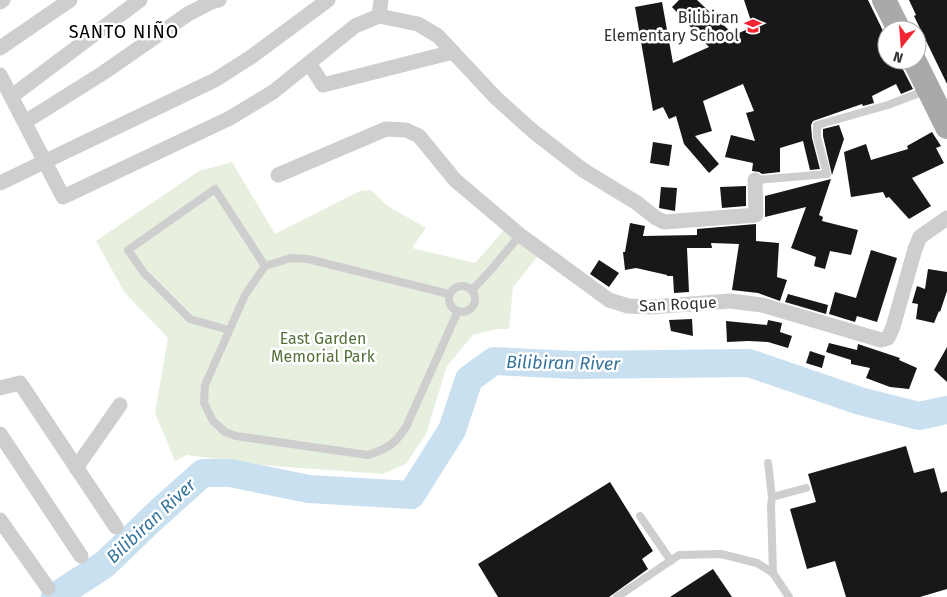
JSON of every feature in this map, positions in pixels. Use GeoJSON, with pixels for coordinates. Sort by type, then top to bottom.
{"type":"FeatureCollection","features":[{"type":"Feature","properties":{"kind":"main road"},"geometry":{"type":"LineString","coordinates":[[884,0],[894,20]]}},
{"type":"Feature","properties":{"kind":"main road"},"geometry":{"type":"LineString","coordinates":[[919,70],[944,115]]}},
{"type":"Feature","properties":{"kind":"street"},"geometry":{"type":"LineString","coordinates":[[0,48],[70,0]]}},
{"type":"Feature","properties":{"kind":"street"},"geometry":{"type":"LineString","coordinates":[[12,96],[140,0]]}},
{"type":"Feature","properties":{"kind":"street"},"geometry":{"type":"LineString","coordinates":[[25,122],[103,73],[188,14],[219,0]]}},
{"type":"Feature","properties":{"kind":"street"},"geometry":{"type":"LineString","coordinates":[[0,183],[215,80],[251,57],[328,0]]}},
{"type":"Feature","properties":{"kind":"street"},"geometry":{"type":"LineString","coordinates":[[379,16],[381,0]]}},
{"type":"Feature","properties":{"kind":"street"},"geometry":{"type":"LineString","coordinates":[[0,75],[63,197],[230,118],[274,92],[355,26],[379,16],[418,24],[438,36],[496,98],[534,132],[584,170],[664,222],[756,216],[755,180]]}},
{"type":"Feature","properties":{"kind":"street"},"geometry":{"type":"LineString","coordinates":[[309,63],[323,85],[454,52]]}},
{"type":"Feature","properties":{"kind":"street","name":"San Roque"},"geometry":{"type":"LineString","coordinates":[[278,175],[386,129],[406,130],[419,136],[455,180],[520,235],[609,300],[628,306],[651,307],[730,301],[749,302],[881,340],[888,338],[893,327],[920,237],[947,218]]}},
{"type":"Feature","properties":{"kind":"street"},"geometry":{"type":"LineString","coordinates":[[0,388],[20,383],[116,527]]}},
{"type":"Feature","properties":{"kind":"street"},"geometry":{"type":"LineString","coordinates":[[76,468],[120,405]]}},
{"type":"Feature","properties":{"kind":"street"},"geometry":{"type":"LineString","coordinates":[[0,434],[81,556]]}},
{"type":"Feature","properties":{"kind":"street"},"geometry":{"type":"LineString","coordinates":[[0,520],[48,588]]}},
{"type":"Feature","properties":{"kind":"lane"},"geometry":{"type":"LineString","coordinates":[[755,180],[827,174],[817,137],[817,125],[888,105],[928,89]]}},
{"type":"Feature","properties":{"kind":"lane"},"geometry":{"type":"LineString","coordinates":[[230,330],[190,319],[144,273],[128,250],[215,189],[265,266]]}},
{"type":"Feature","properties":{"kind":"lane"},"geometry":{"type":"LineString","coordinates":[[472,290],[520,235]]}},
{"type":"Feature","properties":{"kind":"lane"},"geometry":{"type":"LineString","coordinates":[[449,294],[308,259],[291,258],[265,266],[245,295],[205,385],[204,403],[213,421],[225,432],[236,436],[368,455],[392,445],[406,428],[458,311]]}},
{"type":"Feature","properties":{"kind":"lane"},"geometry":{"type":"LineString","coordinates":[[464,285],[472,290],[475,295],[473,306],[469,310],[463,312],[452,307],[449,301],[449,294],[455,287],[464,285]]}},
{"type":"Feature","properties":{"kind":"lane"},"geometry":{"type":"LineString","coordinates":[[768,463],[772,496],[773,573]]}},
{"type":"Feature","properties":{"kind":"lane"},"geometry":{"type":"LineString","coordinates":[[772,496],[806,488]]}},
{"type":"Feature","properties":{"kind":"lane"},"geometry":{"type":"LineString","coordinates":[[640,516],[671,561]]}},
{"type":"Feature","properties":{"kind":"lane"},"geometry":{"type":"LineString","coordinates":[[616,597],[679,555],[721,554],[757,563],[773,573],[788,597]]}},
{"type":"Feature","properties":{"kind":"green space","name":"East Garden Memorial Park"},"geometry":{"type":"Polygon","coordinates":[[[232,162],[275,234],[360,191],[371,190],[386,205],[426,228],[412,248],[475,263],[503,231],[538,256],[513,287],[509,329],[497,329],[473,335],[447,366],[426,434],[406,464],[383,474],[261,465],[187,455],[175,461],[155,413],[168,338],[125,293],[96,241],[199,171],[232,162]]]}},
{"type":"Feature","properties":{"kind":"building"},"geometry":{"type":"Polygon","coordinates":[[[679,0],[697,0],[734,35],[753,27],[744,0],[868,0],[878,20],[877,70],[903,70],[913,89],[901,94],[896,84],[872,96],[874,103],[863,106],[862,104],[813,121],[811,125],[812,138],[820,169],[810,170],[803,141],[780,148],[780,172],[762,174],[752,171],[753,163],[725,157],[731,135],[755,141],[746,113],[754,111],[743,84],[703,101],[712,131],[695,136],[719,164],[709,173],[684,144],[676,116],[669,119],[663,107],[653,111],[635,7],[662,2],[673,63],[709,47],[672,7],[679,0]]]}},
{"type":"Feature","properties":{"kind":"building"},"geometry":{"type":"Polygon","coordinates":[[[909,0],[947,0],[947,84],[927,43],[927,20],[916,20],[914,16],[916,15],[909,0]]]}},
{"type":"Feature","properties":{"kind":"building"},"geometry":{"type":"Polygon","coordinates":[[[839,125],[844,139],[832,175],[823,129],[839,125]]]}},
{"type":"Feature","properties":{"kind":"building"},"geometry":{"type":"Polygon","coordinates":[[[932,132],[941,146],[936,148],[944,163],[912,178],[931,206],[909,219],[889,197],[886,198],[883,192],[851,197],[844,152],[866,144],[871,160],[908,149],[907,146],[932,132]]]}},
{"type":"Feature","properties":{"kind":"building"},"geometry":{"type":"Polygon","coordinates":[[[653,142],[672,145],[669,166],[650,163],[653,142]]]}},
{"type":"Feature","properties":{"kind":"building"},"geometry":{"type":"Polygon","coordinates":[[[831,179],[819,215],[823,217],[822,221],[858,230],[851,255],[830,251],[825,269],[814,266],[816,257],[791,248],[806,207],[765,217],[765,196],[831,179]]]}},
{"type":"Feature","properties":{"kind":"building"},"geometry":{"type":"Polygon","coordinates":[[[746,186],[746,206],[722,208],[720,187],[746,186]]]}},
{"type":"Feature","properties":{"kind":"building"},"geometry":{"type":"Polygon","coordinates":[[[661,187],[677,188],[675,211],[659,208],[661,187]]]}},
{"type":"Feature","properties":{"kind":"building"},"geometry":{"type":"Polygon","coordinates":[[[630,223],[645,226],[643,236],[697,235],[697,229],[756,224],[756,241],[779,243],[777,277],[787,280],[780,301],[758,293],[732,290],[739,244],[711,243],[712,248],[687,248],[689,292],[674,293],[673,276],[636,268],[625,270],[623,252],[625,252],[630,223]]]}},
{"type":"Feature","properties":{"kind":"building"},"geometry":{"type":"Polygon","coordinates":[[[871,250],[897,258],[877,322],[857,316],[855,322],[829,314],[835,292],[856,298],[871,250]]]}},
{"type":"Feature","properties":{"kind":"building"},"geometry":{"type":"Polygon","coordinates":[[[599,260],[619,273],[609,287],[590,274],[599,260]]]}},
{"type":"Feature","properties":{"kind":"building"},"geometry":{"type":"Polygon","coordinates":[[[928,269],[947,272],[947,291],[934,323],[916,319],[918,304],[912,303],[917,286],[925,289],[928,269]]]}},
{"type":"Feature","properties":{"kind":"building"},"geometry":{"type":"Polygon","coordinates":[[[788,294],[828,305],[826,314],[785,302],[788,294]]]}},
{"type":"Feature","properties":{"kind":"building"},"geometry":{"type":"Polygon","coordinates":[[[692,319],[693,336],[671,331],[669,320],[692,319]]]}},
{"type":"Feature","properties":{"kind":"building"},"geometry":{"type":"Polygon","coordinates":[[[768,320],[782,323],[780,332],[792,336],[788,348],[768,342],[727,342],[726,321],[767,325],[768,320]]]}},
{"type":"Feature","properties":{"kind":"building"},"geometry":{"type":"Polygon","coordinates":[[[829,343],[857,350],[858,344],[900,358],[899,360],[917,368],[909,389],[890,387],[866,378],[870,368],[851,364],[851,360],[826,352],[829,343]]]}},
{"type":"Feature","properties":{"kind":"building"},"geometry":{"type":"Polygon","coordinates":[[[947,347],[947,382],[934,370],[947,347]]]}},
{"type":"Feature","properties":{"kind":"building"},"geometry":{"type":"Polygon","coordinates":[[[810,351],[825,356],[822,368],[806,363],[810,351]]]}},
{"type":"Feature","properties":{"kind":"building"},"geometry":{"type":"Polygon","coordinates":[[[906,446],[914,473],[934,468],[941,493],[947,491],[947,589],[920,597],[846,597],[835,561],[807,569],[790,509],[816,502],[808,474],[906,446]]]}},
{"type":"Feature","properties":{"kind":"building"},"geometry":{"type":"Polygon","coordinates":[[[610,482],[653,551],[642,559],[648,569],[609,597],[498,597],[478,564],[610,482]]]}},
{"type":"Feature","properties":{"kind":"building"},"geometry":{"type":"Polygon","coordinates":[[[713,569],[732,597],[670,597],[713,569]]]}},
{"type":"Feature","properties":{"kind":"waterway","name":"Bilibiran River"},"geometry":{"type":"LineString","coordinates":[[55,597],[105,564],[203,473],[230,473],[309,489],[411,495],[452,430],[469,379],[494,361],[575,365],[749,363],[860,401],[919,416],[947,410]]}},
{"type":"Feature","properties":{"kind":"place","name":"Bilibiran Elementary School"},"geometry":{"type":"Point","coordinates":[753,26]}},
{"type":"Feature","properties":{"kind":"district","name":"SANTO NIÑO"},"geometry":{"type":"Point","coordinates":[124,32]}}]}
